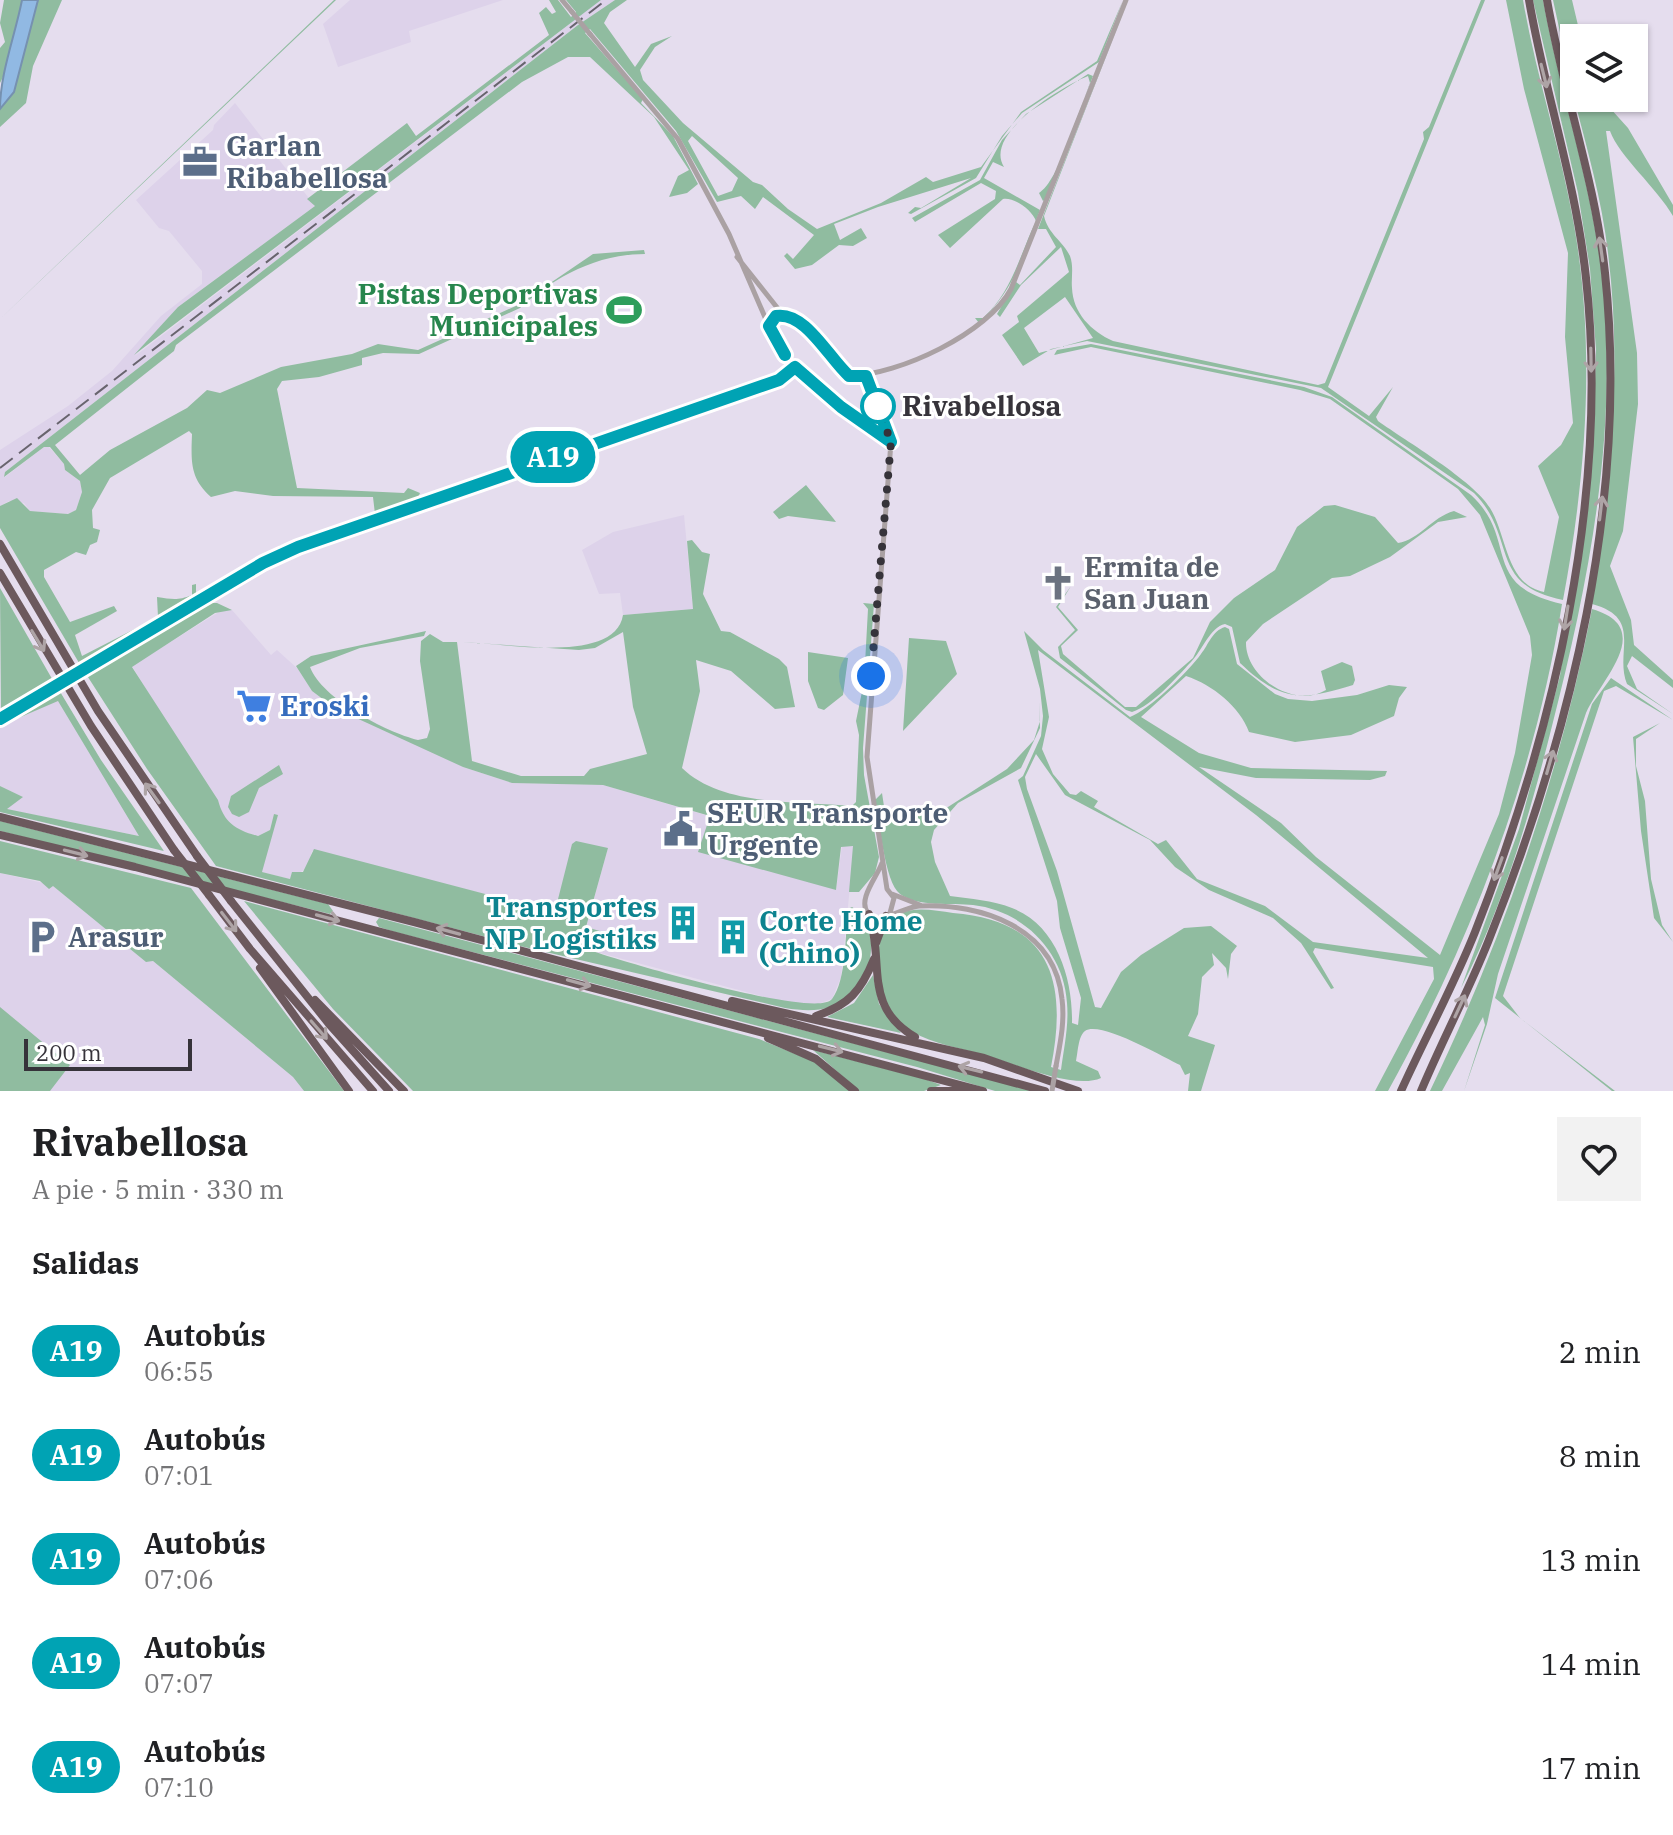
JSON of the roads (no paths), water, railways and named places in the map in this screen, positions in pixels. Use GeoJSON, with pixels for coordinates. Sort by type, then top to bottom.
{"type":"FeatureCollection","features":[{"type":"Feature","properties":{"kind":"highway"},"geometry":{"type":"LineString","coordinates":[[1398,1091],[1474,934],[1520,804],[1554,684],[1584,495],[1591,394],[1586,278],[1573,192],[1529,0]]}},
{"type":"Feature","properties":{"kind":"highway"},"geometry":{"type":"LineString","coordinates":[[1419,1091],[1488,942],[1537,806],[1569,686],[1602,498],[1610,370],[1604,271],[1590,186],[1547,0]]}},
{"type":"Feature","properties":{"kind":"highway"},"geometry":{"type":"LineString","coordinates":[[0,544],[91,699],[197,856],[300,987],[389,1091]]}},
{"type":"Feature","properties":{"kind":"highway"},"geometry":{"type":"LineString","coordinates":[[0,573],[91,726],[174,850],[250,949],[373,1091]]}},
{"type":"Feature","properties":{"kind":"highway"},"geometry":{"type":"LineString","coordinates":[[0,817],[575,965],[1045,1091]]}},
{"type":"Feature","properties":{"kind":"highway"},"geometry":{"type":"LineString","coordinates":[[0,835],[983,1091]]}},
{"type":"Feature","properties":{"kind":"highway"},"geometry":{"type":"LineString","coordinates":[[869,914],[883,1005],[897,1025],[926,1043]]}},
{"type":"Feature","properties":{"kind":"highway"},"geometry":{"type":"LineString","coordinates":[[876,944],[888,915]]}},
{"type":"Feature","properties":{"kind":"highway"},"geometry":{"type":"LineString","coordinates":[[250,949],[266,978],[349,1091]]}},
{"type":"Feature","properties":{"kind":"highway"},"geometry":{"type":"LineString","coordinates":[[814,1017],[836,1010],[854,997],[875,958]]}},
{"type":"Feature","properties":{"kind":"highway"},"geometry":{"type":"LineString","coordinates":[[575,965],[608,969],[926,1043],[1013,1066],[1078,1091]]}},
{"type":"Feature","properties":{"kind":"highway"},"geometry":{"type":"LineString","coordinates":[[300,987],[404,1091]]}},
{"type":"Feature","properties":{"kind":"highway"},"geometry":{"type":"LineString","coordinates":[[753,1029],[816,1059],[855,1091]]}},
{"type":"Feature","properties":{"kind":"highway"},"geometry":{"type":"LineString","coordinates":[[931,1091],[964,1091]]}},
{"type":"Feature","properties":{"kind":"street"},"geometry":{"type":"LineString","coordinates":[[562,0],[673,131],[729,234],[777,345],[795,367],[830,398],[891,442]]}},
{"type":"Feature","properties":{"kind":"street"},"geometry":{"type":"LineString","coordinates":[[737,257],[783,315],[807,325],[819,345],[849,376],[866,376],[896,366],[971,331],[1001,306],[1035,231],[1126,0]]}},
{"type":"Feature","properties":{"kind":"street"},"geometry":{"type":"LineString","coordinates":[[85,670],[263,563],[317,539],[779,380],[795,367]]}},
{"type":"Feature","properties":{"kind":"street"},"geometry":{"type":"LineString","coordinates":[[866,376],[891,442],[867,757],[882,862],[894,904],[888,915]]}},
{"type":"Feature","properties":{"kind":"street"},"geometry":{"type":"LineString","coordinates":[[0,719],[57,687]]}},
{"type":"Feature","properties":{"kind":"street"},"geometry":{"type":"LineString","coordinates":[[882,862],[864,899],[869,914],[888,915],[921,906]]}},
{"type":"Feature","properties":{"kind":"street"},"geometry":{"type":"LineString","coordinates":[[870,890],[889,891],[921,906],[991,914],[1017,926],[1040,947],[1055,971],[1063,1001],[1052,1091]]}},
{"type":"Feature","properties":{"kind":"water"},"geometry":{"type":"Polygon","coordinates":[[[22,0],[38,0],[14,92],[0,109],[5,68],[22,0]]]}},
{"type":"Feature","properties":{"kind":"tunnel"},"geometry":{"type":"LineString","coordinates":[[57,687],[85,670]]}},
{"type":"Feature","properties":{"kind":"railway"},"geometry":{"type":"LineString","coordinates":[[0,468],[606,0]]}},
{"type":"Feature","properties":{"kind":"place","name":"Garlan Ribabellosa"},"geometry":{"type":"Point","coordinates":[200,162]}},
{"type":"Feature","properties":{"kind":"place","name":"Pistas Deportivas Municipales"},"geometry":{"type":"Point","coordinates":[624,310]}},
{"type":"Feature","properties":{"kind":"place","name":"Rivabellosa"},"geometry":{"type":"Point","coordinates":[878,406]}},
{"type":"Feature","properties":{"kind":"place","name":"Ermita de San Juan"},"geometry":{"type":"Point","coordinates":[1058,583]}},
{"type":"Feature","properties":{"kind":"place","name":"Eroski"},"geometry":{"type":"Point","coordinates":[254,706]}},
{"type":"Feature","properties":{"kind":"place","name":"SEUR Transporte Urgente"},"geometry":{"type":"Point","coordinates":[681,829]}},
{"type":"Feature","properties":{"kind":"place","name":"Transportes NP Logistiks"},"geometry":{"type":"Point","coordinates":[683,923]}},
{"type":"Feature","properties":{"kind":"place","name":"Arasur"},"geometry":{"type":"Point","coordinates":[42,937]}},
{"type":"Feature","properties":{"kind":"place","name":"Corte Home (Chino)"},"geometry":{"type":"Point","coordinates":[733,937]}}]}
